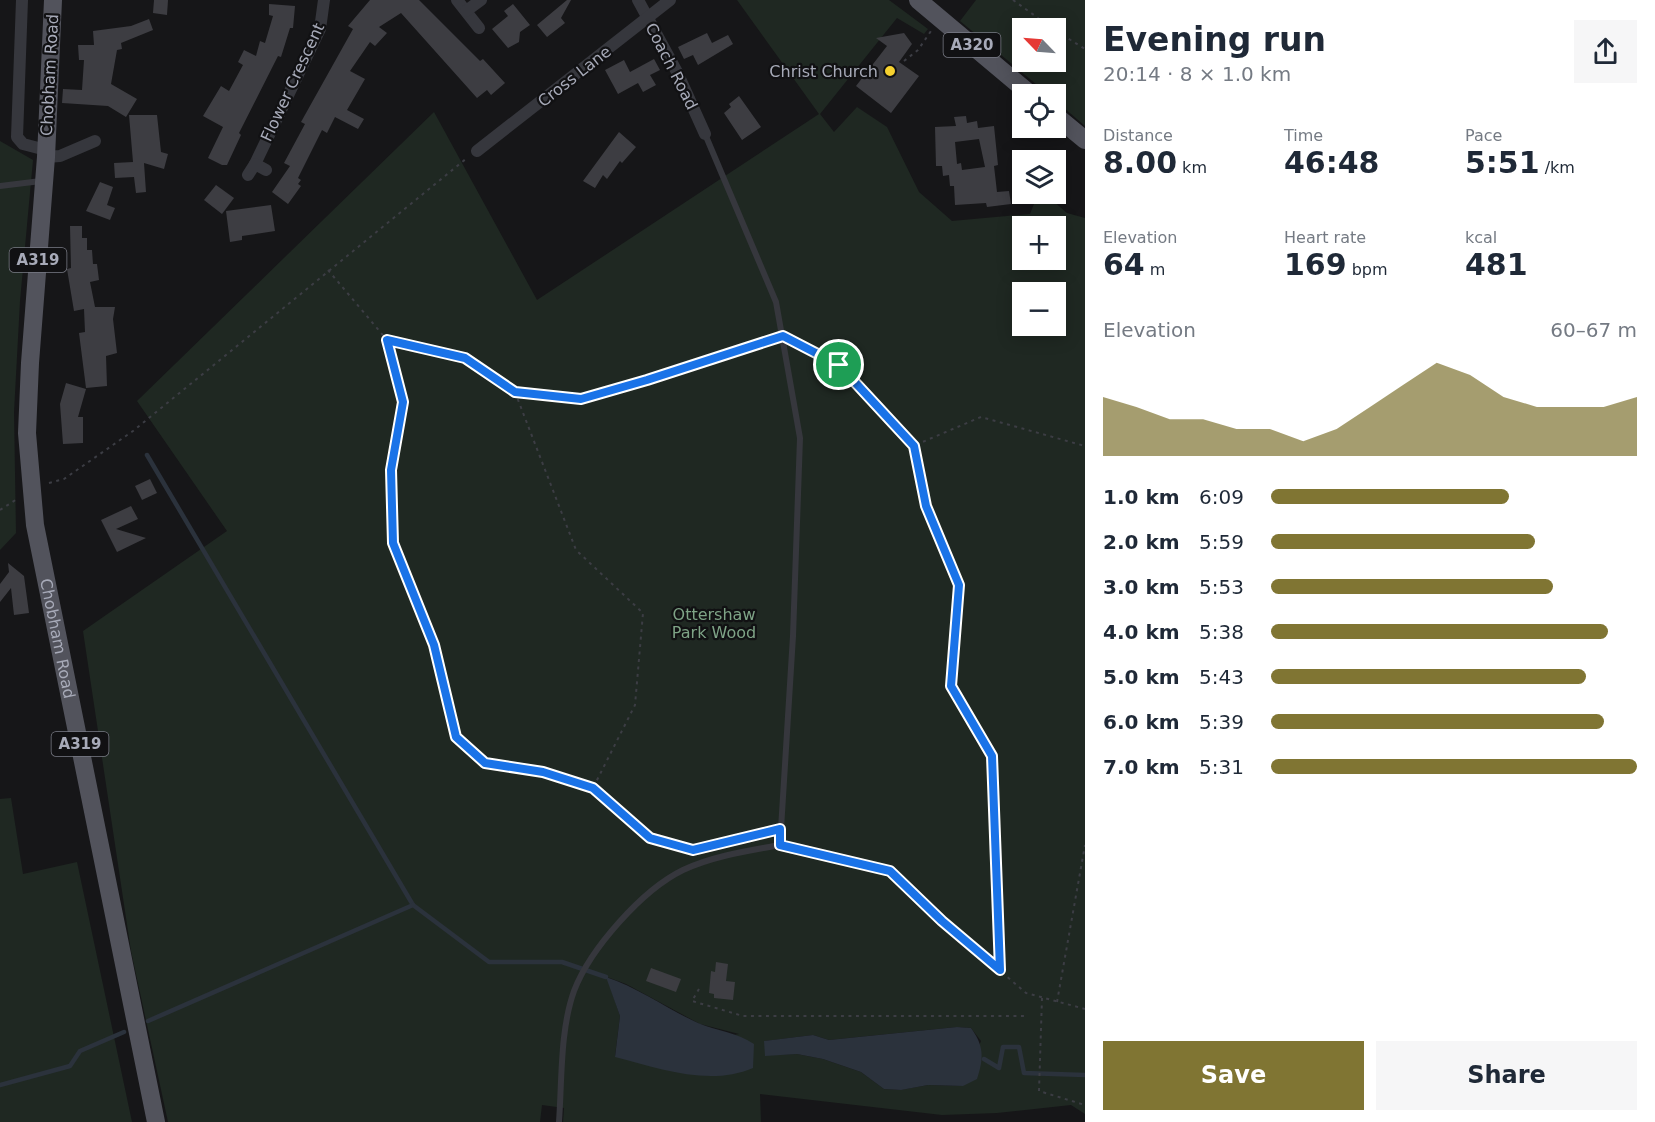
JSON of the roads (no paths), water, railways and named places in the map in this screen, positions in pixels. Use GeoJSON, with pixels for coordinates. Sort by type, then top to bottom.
{"type":"FeatureCollection","features":[{"type":"Feature","properties":{"kind":"main road","name":"Chobham Road"},"geometry":{"type":"LineString","coordinates":[[53,0],[46,153],[27,433],[35,525],[156,1122]]}},
{"type":"Feature","properties":{"kind":"main road","name":"A320"},"geometry":{"type":"LineString","coordinates":[[918,0],[1018,84]]}},
{"type":"Feature","properties":{"kind":"main road"},"geometry":{"type":"LineString","coordinates":[[1066,124],[1085,140]]}},
{"type":"Feature","properties":{"kind":"street","name":"Chobham Road"},"geometry":{"type":"LineString","coordinates":[[22,0],[17,137],[23,144],[46,153]]}},
{"type":"Feature","properties":{"kind":"street","name":"Flower Crescent"},"geometry":{"type":"LineString","coordinates":[[248,175],[320,29],[324,0]]}},
{"type":"Feature","properties":{"kind":"street"},"geometry":{"type":"LineString","coordinates":[[457,0],[478,28]]}},
{"type":"Feature","properties":{"kind":"street"},"geometry":{"type":"LineString","coordinates":[[466,11],[481,0]]}},
{"type":"Feature","properties":{"kind":"street","name":"Coach Road"},"geometry":{"type":"LineString","coordinates":[[638,0],[678,72],[705,134]]}},
{"type":"Feature","properties":{"kind":"street","name":"Cross Lane"},"geometry":{"type":"LineString","coordinates":[[477,151],[670,0]]}},
{"type":"Feature","properties":{"kind":"street"},"geometry":{"type":"LineString","coordinates":[[46,153],[60,156],[95,141]]}},
{"type":"Feature","properties":{"kind":"street"},"geometry":{"type":"LineString","coordinates":[[255,164],[267,170]]}},
{"type":"Feature","properties":{"kind":"lane"},"geometry":{"type":"LineString","coordinates":[[559,1122],[566,1035],[574,992],[588,963],[608,936],[643,900],[683,870],[727,855],[780,845],[793,636],[800,438],[776,302],[705,134]]}},
{"type":"Feature","properties":{"kind":"lane"},"geometry":{"type":"LineString","coordinates":[[0,186],[44,181]]}},
{"type":"Feature","properties":{"kind":"waterway"},"geometry":{"type":"LineString","coordinates":[[147,455],[413,905],[489,962],[562,962],[606,977]]}},
{"type":"Feature","properties":{"kind":"waterway"},"geometry":{"type":"LineString","coordinates":[[148,1021],[413,905]]}},
{"type":"Feature","properties":{"kind":"waterway"},"geometry":{"type":"LineString","coordinates":[[0,1085],[70,1066],[80,1051],[124,1032]]}},
{"type":"Feature","properties":{"kind":"waterway"},"geometry":{"type":"LineString","coordinates":[[984,1059],[999,1068],[1003,1047],[1019,1047],[1024,1073],[1085,1075]]}},
{"type":"Feature","properties":{"kind":"place","name":"Christ Church"},"geometry":{"type":"Point","coordinates":[890,71]}},
{"type":"Feature","properties":{"kind":"park label","name":"Ottershaw Park Wood"},"geometry":{"type":"Point","coordinates":[714,623]}}]}
